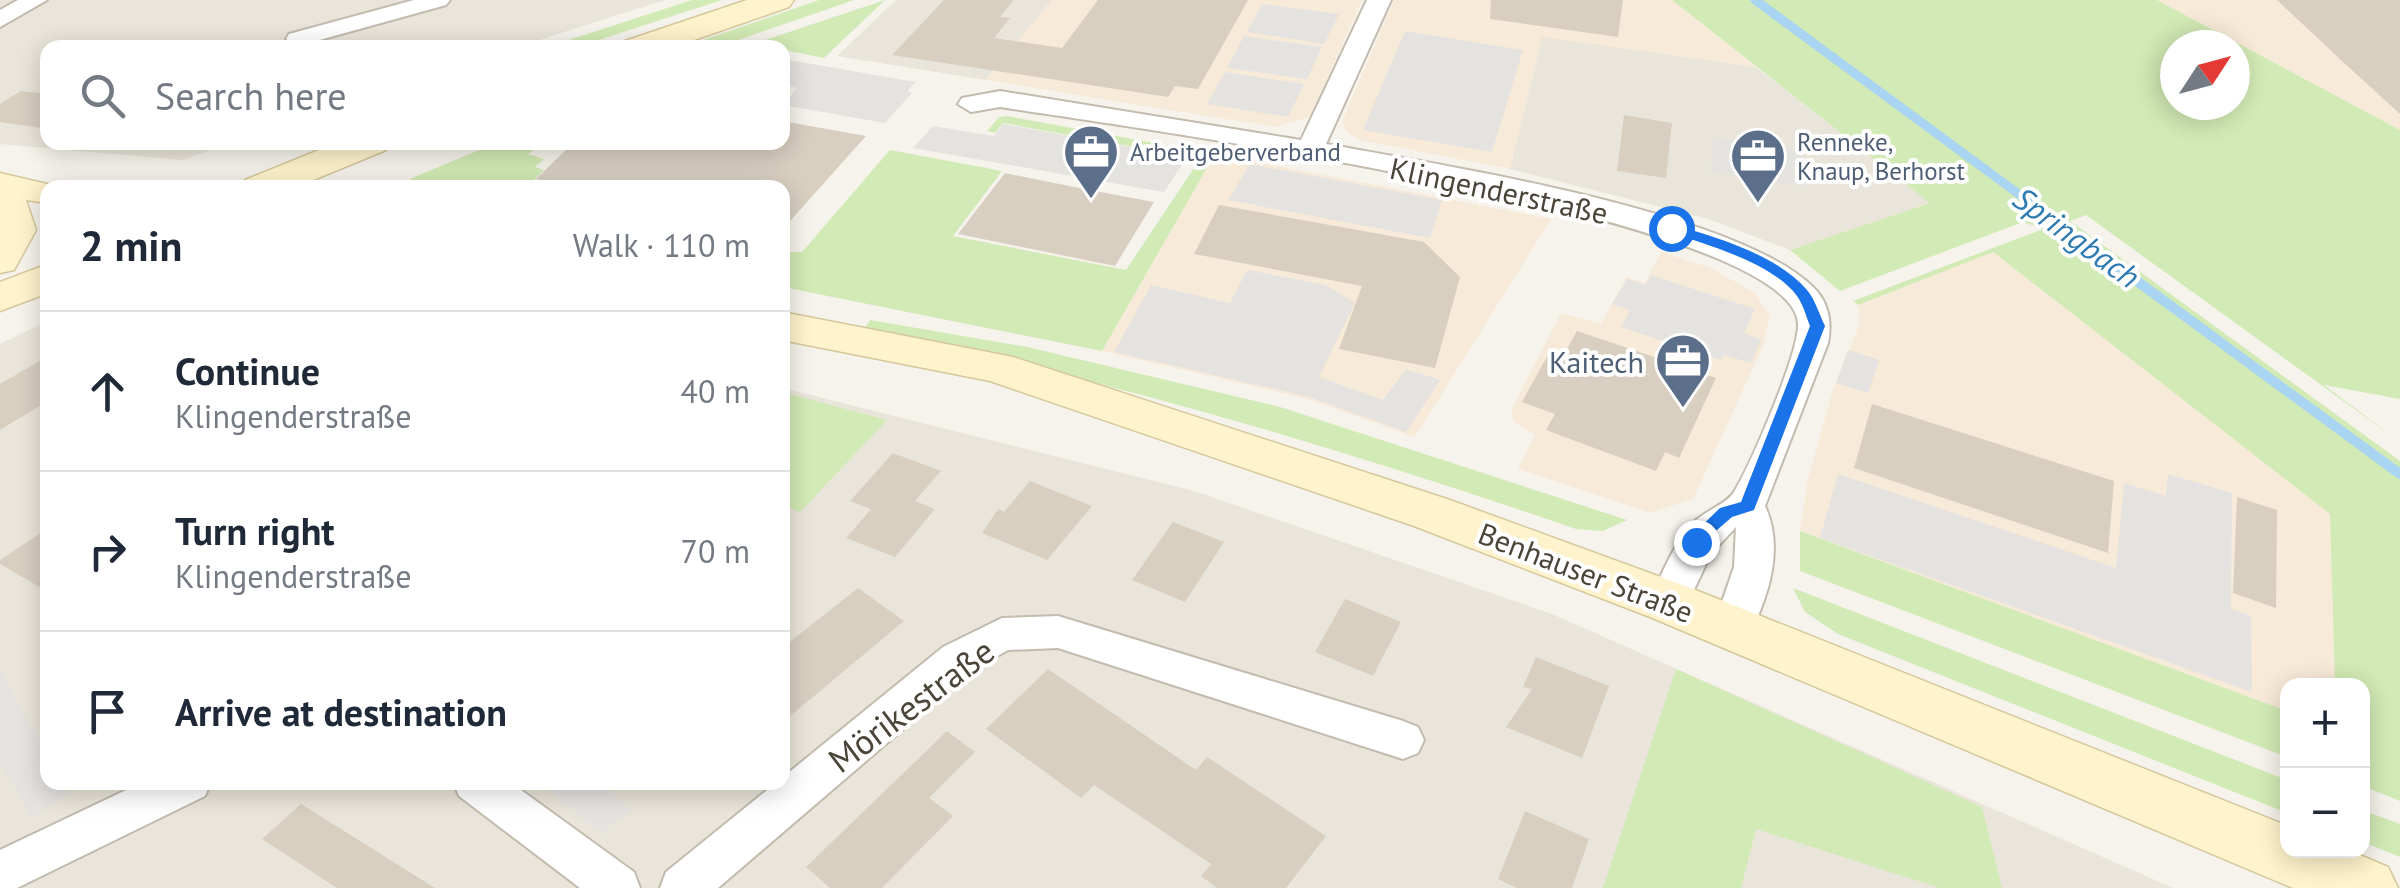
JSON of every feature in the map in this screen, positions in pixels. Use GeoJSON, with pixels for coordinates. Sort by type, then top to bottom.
{"type":"FeatureCollection","features":[{"type":"Feature","properties":{"kind":"main road"},"geometry":{"type":"LineString","coordinates":[[660,40],[778,0]]}},
{"type":"Feature","properties":{"kind":"main road"},"geometry":{"type":"LineString","coordinates":[[279,180],[353,150]]}},
{"type":"Feature","properties":{"kind":"main road"},"geometry":{"type":"LineString","coordinates":[[352,180],[364,162],[380,150]]}},
{"type":"Feature","properties":{"kind":"main road"},"geometry":{"type":"LineString","coordinates":[[0,188],[40,191]]}},
{"type":"Feature","properties":{"kind":"main road"},"geometry":{"type":"LineString","coordinates":[[0,188],[10,205],[16,230],[0,262]]}},
{"type":"Feature","properties":{"kind":"main road"},"geometry":{"type":"LineString","coordinates":[[0,298],[40,280]]}},
{"type":"Feature","properties":{"kind":"main road","name":"Benhauser Straße"},"geometry":{"type":"LineString","coordinates":[[790,328],[997,368],[1432,513],[1669,602],[2366,888]]}},
{"type":"Feature","properties":{"kind":"street"},"geometry":{"type":"LineString","coordinates":[[0,20],[36,0]]}},
{"type":"Feature","properties":{"kind":"street"},"geometry":{"type":"LineString","coordinates":[[298,39],[438,0]]}},
{"type":"Feature","properties":{"kind":"street"},"geometry":{"type":"LineString","coordinates":[[1309,151],[1379,0]]}},
{"type":"Feature","properties":{"kind":"street","name":"Klingenderstraße"},"geometry":{"type":"LineString","coordinates":[[972,104],[1000,99],[1509,188],[1663,226],[1735,250],[1786,278],[1803,294],[1817,326],[1748,506],[1758,524],[1754,566],[1732,628]]}},
{"type":"Feature","properties":{"kind":"street"},"geometry":{"type":"LineString","coordinates":[[1669,602],[1696,542],[1726,512],[1748,506]]}},
{"type":"Feature","properties":{"kind":"street","name":"Mörikestraße"},"geometry":{"type":"LineString","coordinates":[[683,888],[958,659],[1002,634],[1058,632],[1403,740]]}},
{"type":"Feature","properties":{"kind":"street"},"geometry":{"type":"LineString","coordinates":[[3,863],[171,790]]}},
{"type":"Feature","properties":{"kind":"street"},"geometry":{"type":"LineString","coordinates":[[486,790],[617,888]]}},
{"type":"Feature","properties":{"kind":"shaded area"},"geometry":{"type":"Polygon","coordinates":[[[0,0],[665,0],[539,40],[40,40],[40,147],[0,144],[0,0]]]}},
{"type":"Feature","properties":{"kind":"shaded area"},"geometry":{"type":"Polygon","coordinates":[[[896,0],[1052,0],[986,80],[837,56],[896,0]]]}},
{"type":"Feature","properties":{"kind":"shaded area"},"geometry":{"type":"Polygon","coordinates":[[[1052,0],[1362,0],[1310,117],[1275,127],[986,80],[1052,0]]]}},
{"type":"Feature","properties":{"kind":"shaded area"},"geometry":{"type":"Polygon","coordinates":[[[1394,0],[1672,0],[1756,67],[1542,37],[1510,169],[1360,140],[1347,132],[1342,122],[1394,0]]]}},
{"type":"Feature","properties":{"kind":"shaded area"},"geometry":{"type":"Polygon","coordinates":[[[2157,0],[2400,0],[2400,130],[2250,50],[2250,30],[2213,30],[2157,0]]]}},
{"type":"Feature","properties":{"kind":"shaded area"},"geometry":{"type":"Polygon","coordinates":[[[1262,4],[1339,14],[1324,44],[1247,32],[1262,4]]]}},
{"type":"Feature","properties":{"kind":"shaded area"},"geometry":{"type":"Polygon","coordinates":[[[1405,31],[1523,50],[1492,152],[1363,130],[1405,31]]]}},
{"type":"Feature","properties":{"kind":"shaded area"},"geometry":{"type":"Polygon","coordinates":[[[1244,36],[1322,47],[1307,79],[1227,68],[1244,36]]]}},
{"type":"Feature","properties":{"kind":"shaded area"},"geometry":{"type":"Polygon","coordinates":[[[1542,36],[1756,67],[1931,203],[1790,250],[1708,219],[1510,169],[1542,36]]]}},
{"type":"Feature","properties":{"kind":"shaded area"},"geometry":{"type":"Polygon","coordinates":[[[790,60],[916,82],[907,91],[912,93],[885,123],[790,106],[790,96],[797,88],[790,86],[790,60]]]}},
{"type":"Feature","properties":{"kind":"shaded area"},"geometry":{"type":"Polygon","coordinates":[[[1225,72],[1304,84],[1288,117],[1207,104],[1225,72]]]}},
{"type":"Feature","properties":{"kind":"shaded area"},"geometry":{"type":"Polygon","coordinates":[[[1003,124],[1187,157],[1164,192],[913,148],[933,126],[994,136],[1003,124]]]}},
{"type":"Feature","properties":{"kind":"shaded area"},"geometry":{"type":"Polygon","coordinates":[[[1713,137],[1805,152],[1806,187],[1710,172],[1713,137]]]}},
{"type":"Feature","properties":{"kind":"shaded area"},"geometry":{"type":"Polygon","coordinates":[[[69,150],[210,150],[183,160],[69,150]]]}},
{"type":"Feature","properties":{"kind":"shaded area"},"geometry":{"type":"Polygon","coordinates":[[[1215,154],[1551,219],[1415,437],[1308,399],[1102,351],[1215,154]]]}},
{"type":"Feature","properties":{"kind":"shaded area"},"geometry":{"type":"Polygon","coordinates":[[[1250,164],[1442,200],[1430,238],[1228,200],[1250,164]]]}},
{"type":"Feature","properties":{"kind":"shaded area"},"geometry":{"type":"Polygon","coordinates":[[[1661,252],[1711,268],[1755,293],[1770,316],[1763,346],[1693,499],[1650,513],[1518,469],[1535,435],[1513,421],[1512,409],[1561,313],[1601,324],[1626,277],[1645,283],[1661,252]]]}},
{"type":"Feature","properties":{"kind":"shaded area"},"geometry":{"type":"Polygon","coordinates":[[[1993,252],[2330,514],[2335,678],[2280,678],[2280,708],[1800,531],[1807,483],[1833,389],[1860,323],[1858,305],[1993,252]]]}},
{"type":"Feature","properties":{"kind":"shaded area"},"geometry":{"type":"Polygon","coordinates":[[[1247,270],[1326,285],[1355,303],[1319,377],[1383,400],[1406,369],[1440,380],[1406,432],[1309,397],[1114,352],[1151,285],[1230,303],[1247,270]]]}},
{"type":"Feature","properties":{"kind":"shaded area"},"geometry":{"type":"Polygon","coordinates":[[[1651,275],[1755,309],[1744,333],[1761,340],[1751,363],[1724,355],[1721,360],[1621,327],[1630,310],[1612,304],[1627,279],[1645,285],[1651,275]]]}},
{"type":"Feature","properties":{"kind":"shaded area"},"geometry":{"type":"Polygon","coordinates":[[[40,324],[40,790],[790,790],[790,390],[1194,491],[1552,614],[2173,888],[0,888],[0,344],[40,324]]]}},
{"type":"Feature","properties":{"kind":"shaded area"},"geometry":{"type":"Polygon","coordinates":[[[1848,350],[1879,360],[1868,393],[1836,383],[1848,350]]]}},
{"type":"Feature","properties":{"kind":"shaded area"},"geometry":{"type":"Polygon","coordinates":[[[1838,474],[2116,568],[2124,483],[2166,496],[2168,474],[2232,493],[2231,609],[2251,616],[2252,692],[1820,538],[1838,474]]]}},
{"type":"Feature","properties":{"kind":"shaded area"},"geometry":{"type":"Polygon","coordinates":[[[0,671],[40,742],[40,790],[69,793],[31,818],[0,762],[0,671]]]}},
{"type":"Feature","properties":{"kind":"shaded area"},"geometry":{"type":"Polygon","coordinates":[[[548,790],[607,790],[630,809],[602,835],[548,790]]]}},
{"type":"Feature","properties":{"kind":"green space"},"geometry":{"type":"Polygon","coordinates":[[[692,0],[722,0],[599,40],[569,40],[692,0]]]}},
{"type":"Feature","properties":{"kind":"green space"},"geometry":{"type":"Polygon","coordinates":[[[819,0],[854,0],[738,40],[703,40],[819,0]]]}},
{"type":"Feature","properties":{"kind":"green space"},"geometry":{"type":"Polygon","coordinates":[[[885,0],[824,58],[790,51],[790,40],[765,40],[885,0]]]}},
{"type":"Feature","properties":{"kind":"green space"},"geometry":{"type":"Polygon","coordinates":[[[1672,0],[2157,0],[2213,30],[2160,30],[2160,120],[2250,120],[2250,50],[2400,130],[2400,399],[2324,385],[2400,442],[2086,215],[2070,221],[2400,461],[2400,801],[2370,789],[2370,678],[2335,678],[2330,514],[1993,252],[1858,305],[1853,301],[2043,229],[2023,222],[1840,291],[1790,250],[1930,203],[1672,0]]]}},
{"type":"Feature","properties":{"kind":"green space"},"geometry":{"type":"Polygon","coordinates":[[[999,117],[1215,154],[1102,351],[790,288],[790,252],[802,252],[890,150],[1002,171],[953,236],[1126,270],[1200,159],[1003,123],[995,133],[987,131],[999,117]]]}},
{"type":"Feature","properties":{"kind":"green space"},"geometry":{"type":"Polygon","coordinates":[[[479,150],[535,150],[528,154],[544,159],[535,167],[544,170],[534,180],[412,178],[479,150]]]}},
{"type":"Feature","properties":{"kind":"green space"},"geometry":{"type":"Polygon","coordinates":[[[870,320],[1027,347],[1280,407],[1627,520],[1603,531],[1576,529],[1400,470],[1222,417],[1044,370],[863,331],[870,320]]]}},
{"type":"Feature","properties":{"kind":"green space"},"geometry":{"type":"Polygon","coordinates":[[[790,394],[887,420],[800,512],[790,508],[790,394]]]}},
{"type":"Feature","properties":{"kind":"green space"},"geometry":{"type":"Polygon","coordinates":[[[1800,531],[2280,708],[2280,754],[1800,571],[1800,531]]]}},
{"type":"Feature","properties":{"kind":"green space"},"geometry":{"type":"Polygon","coordinates":[[[1793,588],[2280,777],[2280,810],[1838,634],[1805,612],[1793,588]]]}},
{"type":"Feature","properties":{"kind":"green space"},"geometry":{"type":"Polygon","coordinates":[[[1676,669],[1982,807],[2002,888],[1940,888],[1756,829],[1741,888],[1603,888],[1676,669]]]}},
{"type":"Feature","properties":{"kind":"green space"},"geometry":{"type":"Polygon","coordinates":[[[2370,813],[2400,824],[2400,857],[2370,845],[2370,813]]]}},
{"type":"Feature","properties":{"kind":"building"},"geometry":{"type":"Polygon","coordinates":[[[944,0],[1014,0],[1000,17],[1010,18],[994,38],[1062,48],[1098,0],[1248,0],[1198,89],[1175,86],[1168,97],[892,55],[944,0]]]}},
{"type":"Feature","properties":{"kind":"building"},"geometry":{"type":"Polygon","coordinates":[[[1491,0],[1623,0],[1618,37],[1490,19],[1491,0]]]}},
{"type":"Feature","properties":{"kind":"building"},"geometry":{"type":"Polygon","coordinates":[[[2277,0],[2400,0],[2400,114],[2342,61],[2277,0]]]}},
{"type":"Feature","properties":{"kind":"building"},"geometry":{"type":"Polygon","coordinates":[[[21,91],[40,93],[40,128],[0,122],[0,104],[21,91]]]}},
{"type":"Feature","properties":{"kind":"building"},"geometry":{"type":"Polygon","coordinates":[[[1624,115],[1672,123],[1666,178],[1617,171],[1624,115]]]}},
{"type":"Feature","properties":{"kind":"building"},"geometry":{"type":"Polygon","coordinates":[[[790,122],[866,136],[790,221],[790,180],[536,179],[566,150],[790,150],[790,122]]]}},
{"type":"Feature","properties":{"kind":"building"},"geometry":{"type":"Polygon","coordinates":[[[1005,173],[1154,202],[1115,266],[958,234],[1005,173]]]}},
{"type":"Feature","properties":{"kind":"building"},"geometry":{"type":"Polygon","coordinates":[[[1219,205],[1424,242],[1460,277],[1435,368],[1339,349],[1362,286],[1194,254],[1219,205]]]}},
{"type":"Feature","properties":{"kind":"building"},"geometry":{"type":"Polygon","coordinates":[[[1577,331],[1716,378],[1679,458],[1665,452],[1656,471],[1546,430],[1555,414],[1522,402],[1549,353],[1565,352],[1577,331]]]}},
{"type":"Feature","properties":{"kind":"building"},"geometry":{"type":"Polygon","coordinates":[[[40,361],[40,406],[0,430],[0,384],[40,361]]]}},
{"type":"Feature","properties":{"kind":"building"},"geometry":{"type":"Polygon","coordinates":[[[1872,404],[2114,481],[2108,553],[1854,468],[1872,404]]]}},
{"type":"Feature","properties":{"kind":"building"},"geometry":{"type":"Polygon","coordinates":[[[893,453],[941,471],[915,501],[935,509],[895,557],[846,538],[871,509],[850,501],[893,453]]]}},
{"type":"Feature","properties":{"kind":"building"},"geometry":{"type":"Polygon","coordinates":[[[1030,481],[1092,506],[1047,560],[982,533],[998,509],[1004,512],[1030,481]]]}},
{"type":"Feature","properties":{"kind":"building"},"geometry":{"type":"Polygon","coordinates":[[[2237,497],[2277,510],[2276,608],[2233,593],[2237,497]]]}},
{"type":"Feature","properties":{"kind":"building"},"geometry":{"type":"Polygon","coordinates":[[[1173,522],[1224,542],[1185,602],[1132,580],[1173,522]]]}},
{"type":"Feature","properties":{"kind":"building"},"geometry":{"type":"Polygon","coordinates":[[[40,533],[40,587],[0,564],[0,560],[40,533]]]}},
{"type":"Feature","properties":{"kind":"building"},"geometry":{"type":"Polygon","coordinates":[[[858,588],[904,621],[790,716],[790,642],[858,588]]]}},
{"type":"Feature","properties":{"kind":"building"},"geometry":{"type":"Polygon","coordinates":[[[1345,599],[1401,622],[1373,676],[1315,652],[1345,599]]]}},
{"type":"Feature","properties":{"kind":"building"},"geometry":{"type":"Polygon","coordinates":[[[1536,657],[1609,686],[1582,758],[1506,727],[1532,689],[1523,687],[1536,657]]]}},
{"type":"Feature","properties":{"kind":"building"},"geometry":{"type":"Polygon","coordinates":[[[1048,669],[1196,770],[1207,757],[1326,836],[1286,888],[1217,888],[1201,876],[1211,864],[1094,785],[1081,798],[986,729],[1048,669]]]}},
{"type":"Feature","properties":{"kind":"building"},"geometry":{"type":"Polygon","coordinates":[[[947,731],[975,752],[929,798],[953,816],[882,888],[830,888],[806,867],[947,731]]]}},
{"type":"Feature","properties":{"kind":"building"},"geometry":{"type":"Polygon","coordinates":[[[301,804],[435,888],[337,888],[262,839],[301,804]]]}},
{"type":"Feature","properties":{"kind":"building"},"geometry":{"type":"Polygon","coordinates":[[[1525,811],[1589,839],[1572,888],[1517,888],[1498,879],[1525,811]]]}},
{"type":"Feature","properties":{"kind":"waterway","name":"Springbach"},"geometry":{"type":"LineString","coordinates":[[1755,0],[2069,231]]}},
{"type":"Feature","properties":{"kind":"waterway","name":"Springbach"},"geometry":{"type":"LineString","coordinates":[[2066,229],[2400,474]]}},
{"type":"Feature","properties":{"kind":"place","name":"Arbeitgeberverband"},"geometry":{"type":"Point","coordinates":[1091,201]}},
{"type":"Feature","properties":{"kind":"place","name":"Renneke, Knaup, Berhorst"},"geometry":{"type":"Point","coordinates":[1758,205]}},
{"type":"Feature","properties":{"kind":"place","name":"Kaitech"},"geometry":{"type":"Point","coordinates":[1683,410]}},
{"type":"Feature","properties":{"kind":"route"},"geometry":{"type":"LineString","coordinates":[[1671,228],[1735,250],[1786,278],[1803,294],[1817,326],[1748,506],[1726,512],[1696,542]]}}]}
